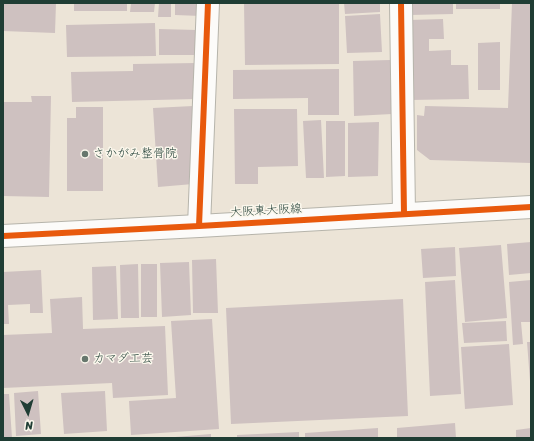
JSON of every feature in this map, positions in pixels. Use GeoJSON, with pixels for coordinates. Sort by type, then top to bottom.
{"type":"FeatureCollection","features":[{"type":"Feature","properties":{"kind":"main road"},"geometry":{"type":"LineString","coordinates":[[199,226],[208,3]]}},
{"type":"Feature","properties":{"kind":"main road"},"geometry":{"type":"LineString","coordinates":[[401,3],[404,214]]}},
{"type":"Feature","properties":{"kind":"main road","name":"大阪東大阪線"},"geometry":{"type":"LineString","coordinates":[[3,236],[531,207]]}},
{"type":"Feature","properties":{"kind":"building"},"geometry":{"type":"Polygon","coordinates":[[[3,3],[56,3],[55,33],[3,31],[3,3]]]}},
{"type":"Feature","properties":{"kind":"building"},"geometry":{"type":"Polygon","coordinates":[[[74,3],[127,3],[127,11],[74,11],[74,3]]]}},
{"type":"Feature","properties":{"kind":"building"},"geometry":{"type":"Polygon","coordinates":[[[131,3],[155,3],[154,12],[130,12],[131,3]]]}},
{"type":"Feature","properties":{"kind":"building"},"geometry":{"type":"Polygon","coordinates":[[[159,3],[171,3],[171,17],[158,17],[159,3]]]}},
{"type":"Feature","properties":{"kind":"building"},"geometry":{"type":"Polygon","coordinates":[[[175,3],[202,3],[201,16],[175,15],[175,3]]]}},
{"type":"Feature","properties":{"kind":"building"},"geometry":{"type":"Polygon","coordinates":[[[244,3],[339,3],[339,64],[245,65],[244,3]]]}},
{"type":"Feature","properties":{"kind":"building"},"geometry":{"type":"Polygon","coordinates":[[[344,3],[380,3],[380,12],[345,14],[344,3]]]}},
{"type":"Feature","properties":{"kind":"building"},"geometry":{"type":"Polygon","coordinates":[[[410,3],[453,3],[453,14],[410,15],[410,3]]]}},
{"type":"Feature","properties":{"kind":"building"},"geometry":{"type":"Polygon","coordinates":[[[456,3],[500,3],[500,9],[456,9],[456,3]]]}},
{"type":"Feature","properties":{"kind":"building"},"geometry":{"type":"Polygon","coordinates":[[[512,3],[531,3],[531,163],[430,160],[417,150],[417,115],[424,116],[425,106],[508,108],[512,3]]]}},
{"type":"Feature","properties":{"kind":"building"},"geometry":{"type":"Polygon","coordinates":[[[380,14],[382,52],[347,53],[345,16],[380,14]]]}},
{"type":"Feature","properties":{"kind":"building"},"geometry":{"type":"Polygon","coordinates":[[[443,19],[444,39],[429,39],[429,51],[451,50],[451,65],[468,65],[469,99],[410,100],[409,20],[443,19]]]}},
{"type":"Feature","properties":{"kind":"building"},"geometry":{"type":"Polygon","coordinates":[[[155,23],[156,56],[67,57],[66,25],[155,23]]]}},
{"type":"Feature","properties":{"kind":"building"},"geometry":{"type":"Polygon","coordinates":[[[159,29],[197,30],[197,55],[159,55],[159,29]]]}},
{"type":"Feature","properties":{"kind":"building"},"geometry":{"type":"Polygon","coordinates":[[[500,42],[500,90],[478,90],[478,43],[500,42]]]}},
{"type":"Feature","properties":{"kind":"building"},"geometry":{"type":"Polygon","coordinates":[[[390,60],[392,114],[354,116],[353,61],[390,60]]]}},
{"type":"Feature","properties":{"kind":"building"},"geometry":{"type":"Polygon","coordinates":[[[196,63],[196,99],[72,102],[71,72],[133,71],[133,64],[196,63]]]}},
{"type":"Feature","properties":{"kind":"building"},"geometry":{"type":"Polygon","coordinates":[[[339,69],[339,115],[308,115],[308,98],[233,99],[233,70],[339,69]]]}},
{"type":"Feature","properties":{"kind":"building"},"geometry":{"type":"Polygon","coordinates":[[[31,96],[51,96],[49,197],[3,196],[3,102],[32,102],[31,96]]]}},
{"type":"Feature","properties":{"kind":"building"},"geometry":{"type":"Polygon","coordinates":[[[193,106],[193,184],[158,187],[153,108],[193,106]]]}},
{"type":"Feature","properties":{"kind":"building","name":"さかがみ整骨院"},"geometry":{"type":"Polygon","coordinates":[[[76,107],[103,107],[103,191],[67,191],[67,118],[76,118],[76,107]]]}},
{"type":"Feature","properties":{"kind":"building"},"geometry":{"type":"Polygon","coordinates":[[[234,109],[297,109],[298,166],[258,167],[258,184],[235,184],[234,109]]]}},
{"type":"Feature","properties":{"kind":"building"},"geometry":{"type":"Polygon","coordinates":[[[321,120],[324,178],[306,178],[303,121],[321,120]]]}},
{"type":"Feature","properties":{"kind":"building"},"geometry":{"type":"Polygon","coordinates":[[[326,121],[345,121],[345,176],[326,177],[326,121]]]}},
{"type":"Feature","properties":{"kind":"building"},"geometry":{"type":"Polygon","coordinates":[[[379,122],[378,176],[348,177],[348,123],[379,122]]]}},
{"type":"Feature","properties":{"kind":"building"},"geometry":{"type":"Polygon","coordinates":[[[531,242],[531,273],[509,275],[507,244],[531,242]]]}},
{"type":"Feature","properties":{"kind":"building"},"geometry":{"type":"Polygon","coordinates":[[[501,245],[507,318],[465,322],[459,248],[501,245]]]}},
{"type":"Feature","properties":{"kind":"building"},"geometry":{"type":"Polygon","coordinates":[[[455,247],[456,276],[423,278],[421,249],[455,247]]]}},
{"type":"Feature","properties":{"kind":"building"},"geometry":{"type":"Polygon","coordinates":[[[216,259],[218,313],[193,313],[192,260],[216,259]]]}},
{"type":"Feature","properties":{"kind":"building"},"geometry":{"type":"Polygon","coordinates":[[[189,262],[191,315],[162,317],[160,263],[189,262]]]}},
{"type":"Feature","properties":{"kind":"building"},"geometry":{"type":"Polygon","coordinates":[[[138,264],[139,318],[121,318],[120,265],[138,264]]]}},
{"type":"Feature","properties":{"kind":"building"},"geometry":{"type":"Polygon","coordinates":[[[141,264],[157,264],[157,317],[141,317],[141,264]]]}},
{"type":"Feature","properties":{"kind":"building"},"geometry":{"type":"Polygon","coordinates":[[[116,266],[118,319],[93,320],[92,267],[116,266]]]}},
{"type":"Feature","properties":{"kind":"building"},"geometry":{"type":"Polygon","coordinates":[[[41,270],[43,313],[30,313],[30,304],[8,305],[9,324],[3,324],[3,272],[41,270]]]}},
{"type":"Feature","properties":{"kind":"building"},"geometry":{"type":"Polygon","coordinates":[[[455,280],[461,394],[430,396],[425,282],[455,280]]]}},
{"type":"Feature","properties":{"kind":"building"},"geometry":{"type":"Polygon","coordinates":[[[531,280],[531,322],[521,322],[523,344],[513,345],[509,282],[531,280]]]}},
{"type":"Feature","properties":{"kind":"building","name":"カマダ工芸"},"geometry":{"type":"Polygon","coordinates":[[[82,297],[83,329],[165,326],[168,395],[113,398],[112,383],[3,388],[3,335],[52,333],[50,299],[82,297]]]}},
{"type":"Feature","properties":{"kind":"building"},"geometry":{"type":"Polygon","coordinates":[[[403,299],[408,416],[231,424],[226,308],[403,299]]]}},
{"type":"Feature","properties":{"kind":"building"},"geometry":{"type":"Polygon","coordinates":[[[212,319],[219,429],[131,435],[129,401],[176,398],[171,321],[212,319]]]}},
{"type":"Feature","properties":{"kind":"building"},"geometry":{"type":"Polygon","coordinates":[[[506,321],[507,341],[464,343],[462,323],[506,321]]]}},
{"type":"Feature","properties":{"kind":"building"},"geometry":{"type":"Polygon","coordinates":[[[527,342],[531,342],[531,381],[530,381],[527,342]]]}},
{"type":"Feature","properties":{"kind":"building"},"geometry":{"type":"Polygon","coordinates":[[[509,344],[513,405],[465,409],[461,347],[509,344]]]}},
{"type":"Feature","properties":{"kind":"building"},"geometry":{"type":"Polygon","coordinates":[[[38,391],[41,434],[16,436],[14,393],[38,391]]]}},
{"type":"Feature","properties":{"kind":"building"},"geometry":{"type":"Polygon","coordinates":[[[105,391],[107,431],[64,434],[61,393],[105,391]]]}},
{"type":"Feature","properties":{"kind":"building"},"geometry":{"type":"Polygon","coordinates":[[[3,394],[9,394],[12,438],[3,438],[3,394]]]}},
{"type":"Feature","properties":{"kind":"building"},"geometry":{"type":"Polygon","coordinates":[[[455,423],[456,438],[397,438],[397,428],[455,423]]]}},
{"type":"Feature","properties":{"kind":"building"},"geometry":{"type":"Polygon","coordinates":[[[378,428],[378,438],[305,438],[305,433],[378,428]]]}},
{"type":"Feature","properties":{"kind":"building"},"geometry":{"type":"Polygon","coordinates":[[[531,428],[531,438],[516,438],[516,430],[531,428]]]}},
{"type":"Feature","properties":{"kind":"building"},"geometry":{"type":"Polygon","coordinates":[[[299,432],[299,438],[237,438],[237,435],[299,432]]]}},
{"type":"Feature","properties":{"kind":"building"},"geometry":{"type":"Polygon","coordinates":[[[211,434],[211,438],[175,438],[175,437],[211,434]]]}},
{"type":"Feature","properties":{"kind":"cycle path"},"geometry":{"type":"LineString","coordinates":[[199,226],[208,3]]}},
{"type":"Feature","properties":{"kind":"cycle path"},"geometry":{"type":"LineString","coordinates":[[401,3],[404,214]]}},
{"type":"Feature","properties":{"kind":"cycle path"},"geometry":{"type":"LineString","coordinates":[[3,236],[531,207]]}},
{"type":"Feature","properties":{"kind":"place","name":"さかがみ整骨院"},"geometry":{"type":"Point","coordinates":[85,154]}},
{"type":"Feature","properties":{"kind":"place","name":"カマダ工芸"},"geometry":{"type":"Point","coordinates":[85,359]}}]}
